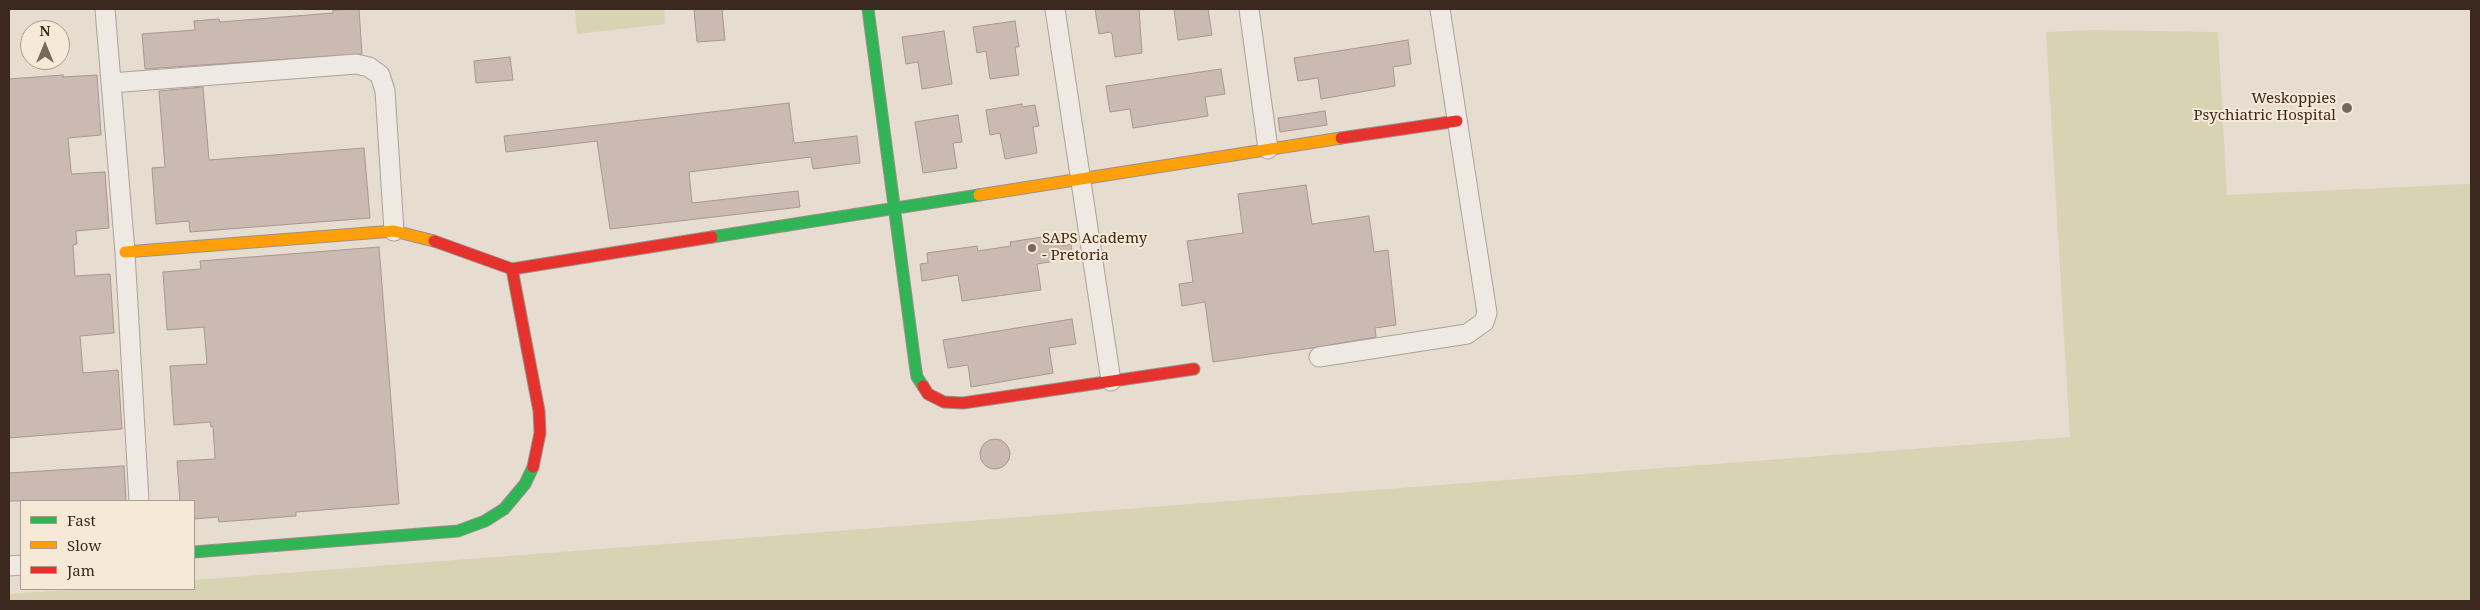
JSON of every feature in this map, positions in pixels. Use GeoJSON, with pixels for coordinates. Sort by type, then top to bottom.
{"type":"FeatureCollection","features":[{"type":"Feature","properties":{"kind":"street"},"geometry":{"type":"LineString","coordinates":[[106,9],[125,252],[138,500]]}},
{"type":"Feature","properties":{"kind":"street"},"geometry":{"type":"LineString","coordinates":[[868,9],[915,364],[918,377],[928,394],[944,402],[963,403],[1194,369]]}},
{"type":"Feature","properties":{"kind":"street"},"geometry":{"type":"LineString","coordinates":[[1055,9],[1111,381]]}},
{"type":"Feature","properties":{"kind":"street"},"geometry":{"type":"LineString","coordinates":[[1249,9],[1268,149]]}},
{"type":"Feature","properties":{"kind":"street"},"geometry":{"type":"LineString","coordinates":[[1319,357],[1467,334],[1484,322],[1487,313],[1440,9]]}},
{"type":"Feature","properties":{"kind":"street"},"geometry":{"type":"LineString","coordinates":[[111,83],[356,64],[369,67],[380,76],[385,91],[394,231]]}},
{"type":"Feature","properties":{"kind":"street"},"geometry":{"type":"LineString","coordinates":[[125,252],[394,231],[430,240],[512,269],[1080,178],[1457,121]]}},
{"type":"Feature","properties":{"kind":"street"},"geometry":{"type":"LineString","coordinates":[[195,552],[458,531],[485,521],[504,509],[525,484],[536,461],[540,433],[539,411],[512,269]]}},
{"type":"Feature","properties":{"kind":"shaded area"},"geometry":{"type":"Polygon","coordinates":[[[575,9],[664,9],[665,24],[577,34],[575,9]]]}},
{"type":"Feature","properties":{"kind":"shaded area"},"geometry":{"type":"Polygon","coordinates":[[[2093,30],[2218,32],[2227,195],[2471,184],[2471,601],[9,601],[9,594],[68,590],[195,590],[195,580],[2070,437],[2046,32],[2093,30]]]}},
{"type":"Feature","properties":{"kind":"building"},"geometry":{"type":"Polygon","coordinates":[[[359,9],[362,54],[145,69],[142,34],[195,30],[194,21],[219,19],[220,22],[333,13],[333,10],[359,9]]]}},
{"type":"Feature","properties":{"kind":"building"},"geometry":{"type":"Polygon","coordinates":[[[694,9],[722,9],[725,40],[697,42],[694,9]]]}},
{"type":"Feature","properties":{"kind":"building"},"geometry":{"type":"Polygon","coordinates":[[[1095,9],[1139,9],[1142,53],[1115,57],[1112,34],[1110,32],[1099,34],[1095,9]]]}},
{"type":"Feature","properties":{"kind":"building"},"geometry":{"type":"Polygon","coordinates":[[[1174,9],[1208,9],[1212,35],[1178,40],[1174,9]]]}},
{"type":"Feature","properties":{"kind":"building"},"geometry":{"type":"Polygon","coordinates":[[[1015,21],[1019,47],[1015,47],[1019,75],[990,79],[986,51],[977,53],[973,27],[1015,21]]]}},
{"type":"Feature","properties":{"kind":"building"},"geometry":{"type":"Polygon","coordinates":[[[944,31],[952,84],[922,89],[918,62],[906,64],[902,37],[944,31]]]}},
{"type":"Feature","properties":{"kind":"building"},"geometry":{"type":"Polygon","coordinates":[[[1408,40],[1411,64],[1393,67],[1395,86],[1321,99],[1318,78],[1298,81],[1294,58],[1408,40]]]}},
{"type":"Feature","properties":{"kind":"building"},"geometry":{"type":"Polygon","coordinates":[[[510,57],[513,80],[476,83],[474,61],[510,57]]]}},
{"type":"Feature","properties":{"kind":"building"},"geometry":{"type":"Polygon","coordinates":[[[1221,69],[1225,94],[1205,97],[1208,116],[1133,128],[1130,109],[1110,112],[1106,86],[1221,69]]]}},
{"type":"Feature","properties":{"kind":"building"},"geometry":{"type":"Polygon","coordinates":[[[63,75],[63,77],[97,75],[101,135],[68,138],[72,174],[105,172],[109,228],[76,231],[77,244],[73,245],[75,276],[110,274],[114,333],[80,336],[83,373],[118,370],[122,429],[9,438],[9,79],[63,75]]]}},
{"type":"Feature","properties":{"kind":"building"},"geometry":{"type":"Polygon","coordinates":[[[203,87],[209,160],[364,148],[370,218],[190,232],[189,221],[156,224],[152,168],[165,167],[159,91],[203,87]]]}},
{"type":"Feature","properties":{"kind":"building"},"geometry":{"type":"Polygon","coordinates":[[[789,103],[794,143],[857,136],[860,163],[813,169],[811,157],[689,172],[692,203],[798,191],[800,207],[610,229],[597,141],[506,152],[504,136],[789,103]]]}},
{"type":"Feature","properties":{"kind":"building"},"geometry":{"type":"Polygon","coordinates":[[[1022,104],[1022,107],[1035,105],[1039,126],[1033,127],[1037,153],[1005,159],[1000,133],[990,135],[986,110],[1022,104]]]}},
{"type":"Feature","properties":{"kind":"building"},"geometry":{"type":"Polygon","coordinates":[[[1325,111],[1327,125],[1280,132],[1278,118],[1325,111]]]}},
{"type":"Feature","properties":{"kind":"building"},"geometry":{"type":"Polygon","coordinates":[[[958,115],[962,142],[953,143],[957,168],[923,173],[915,122],[958,115]]]}},
{"type":"Feature","properties":{"kind":"building"},"geometry":{"type":"Polygon","coordinates":[[[1306,185],[1312,224],[1369,216],[1374,252],[1388,250],[1396,325],[1375,328],[1376,337],[1213,362],[1205,302],[1182,306],[1179,284],[1193,282],[1187,241],[1243,233],[1238,194],[1306,185]]]}},
{"type":"Feature","properties":{"kind":"building"},"geometry":{"type":"Polygon","coordinates":[[[1061,234],[1063,246],[1071,244],[1073,258],[1037,264],[1041,290],[962,301],[958,275],[922,281],[920,264],[928,263],[927,253],[977,246],[978,251],[1011,246],[1010,242],[1061,234]]]}},
{"type":"Feature","properties":{"kind":"building"},"geometry":{"type":"Polygon","coordinates":[[[379,247],[399,504],[296,512],[296,516],[219,522],[218,517],[195,519],[195,500],[180,500],[177,461],[215,459],[213,426],[211,427],[210,422],[174,425],[170,366],[207,364],[204,327],[167,330],[163,272],[201,269],[200,261],[379,247]]]}},
{"type":"Feature","properties":{"kind":"building"},"geometry":{"type":"Polygon","coordinates":[[[1072,319],[1076,344],[1049,348],[1053,373],[971,387],[968,365],[948,368],[943,340],[1072,319]]]}},
{"type":"Feature","properties":{"kind":"building"},"geometry":{"type":"Polygon","coordinates":[[[995,439],[1001,440],[1009,448],[1009,460],[1001,468],[995,469],[989,468],[981,460],[980,454],[981,448],[989,440],[995,439]]]}},
{"type":"Feature","properties":{"kind":"building"},"geometry":{"type":"Polygon","coordinates":[[[124,466],[126,500],[9,501],[9,473],[124,466]]]}},
{"type":"Feature","properties":{"kind":"traffic: fast"},"geometry":{"type":"LineString","coordinates":[[868,9],[915,364],[917,377],[923,386]]}},
{"type":"Feature","properties":{"kind":"traffic: fast"},"geometry":{"type":"LineString","coordinates":[[712,237],[979,195]]}},
{"type":"Feature","properties":{"kind":"traffic: fast"},"geometry":{"type":"LineString","coordinates":[[195,552],[458,531],[485,521],[504,509],[525,484],[533,467]]}},
{"type":"Feature","properties":{"kind":"traffic: slow"},"geometry":{"type":"LineString","coordinates":[[979,195],[1341,138]]}},
{"type":"Feature","properties":{"kind":"traffic: slow"},"geometry":{"type":"LineString","coordinates":[[125,252],[394,231],[434,241]]}},
{"type":"Feature","properties":{"kind":"traffic: jam"},"geometry":{"type":"LineString","coordinates":[[1341,138],[1457,121]]}},
{"type":"Feature","properties":{"kind":"traffic: jam"},"geometry":{"type":"LineString","coordinates":[[434,241],[512,269],[712,237]]}},
{"type":"Feature","properties":{"kind":"traffic: jam"},"geometry":{"type":"LineString","coordinates":[[512,269],[539,411],[540,433],[533,467]]}},
{"type":"Feature","properties":{"kind":"traffic: jam"},"geometry":{"type":"LineString","coordinates":[[923,386],[928,394],[944,402],[963,403],[1194,369]]}},
{"type":"Feature","properties":{"kind":"place","name":"Weskoppies Psychiatric Hospital"},"geometry":{"type":"Point","coordinates":[2347,108]}},
{"type":"Feature","properties":{"kind":"place","name":"SAPS Academy - Pretoria"},"geometry":{"type":"Point","coordinates":[1032,248]}}]}
